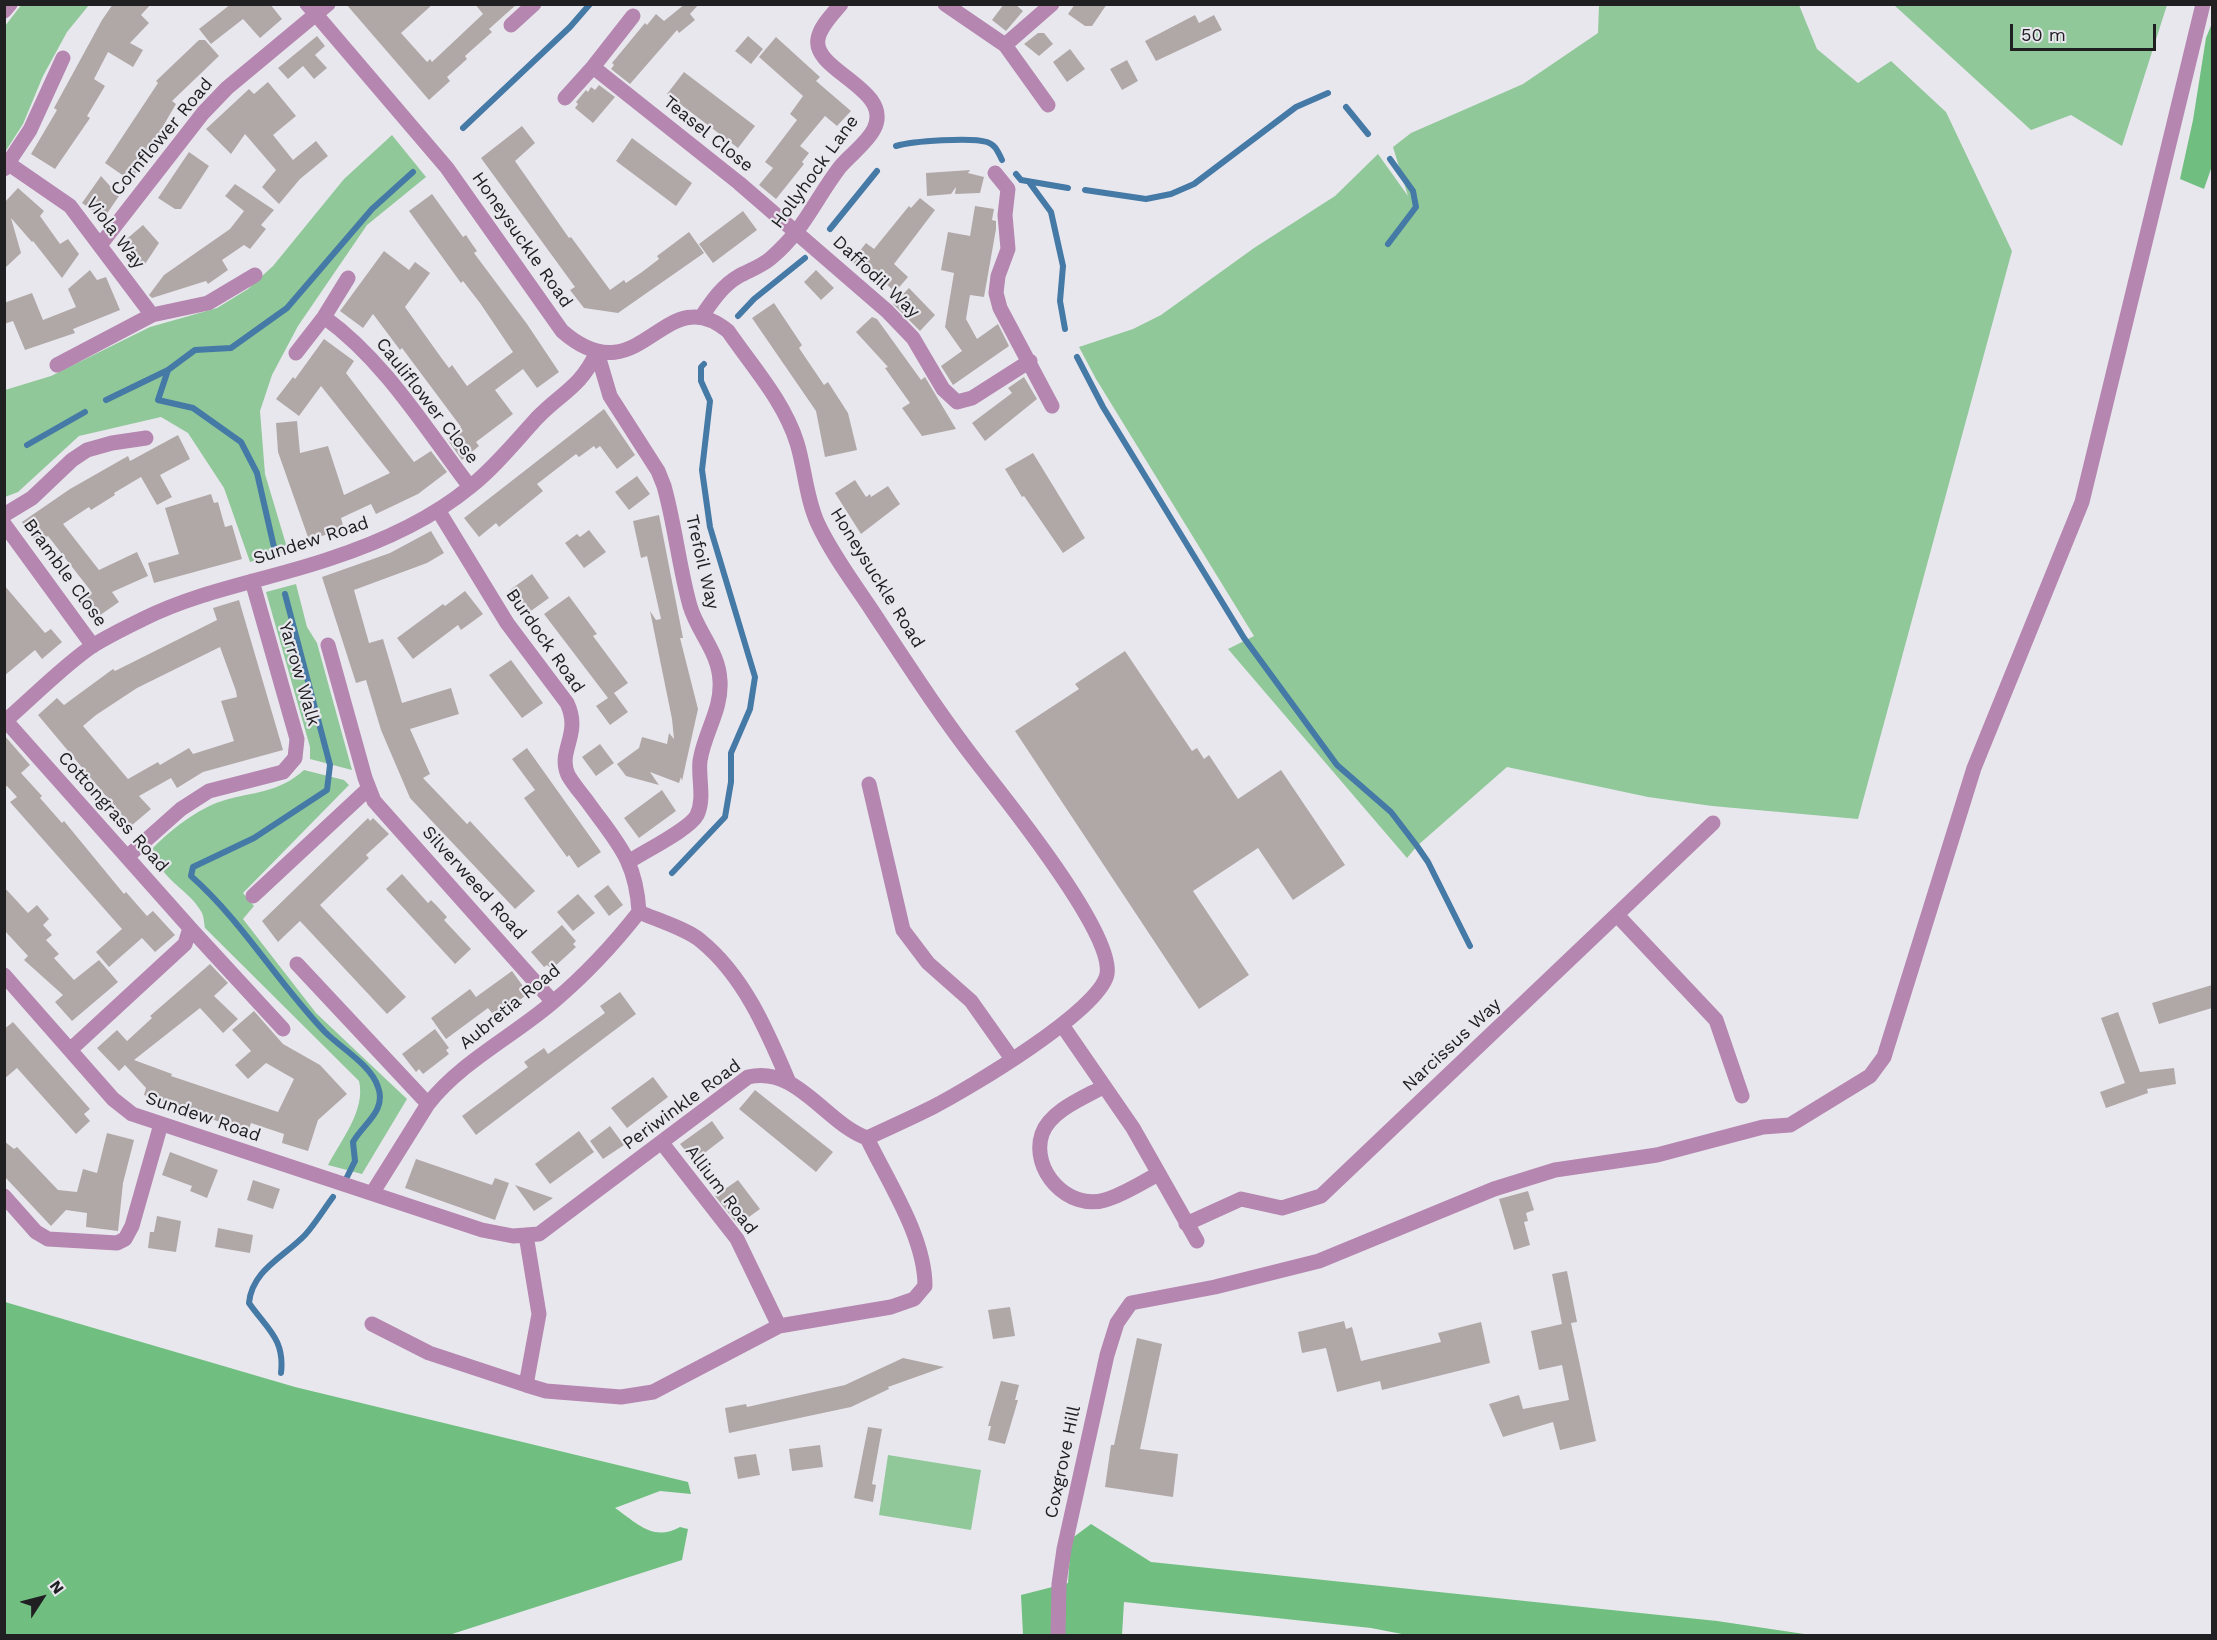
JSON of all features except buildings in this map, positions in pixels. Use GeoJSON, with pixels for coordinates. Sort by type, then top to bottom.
{"type":"FeatureCollection","features":[{"type":"Feature","properties":{"kind":"street"},"geometry":{"type":"LineString","coordinates":[[4,11],[10,4]]}},
{"type":"Feature","properties":{"kind":"street","name":"Cornflower Road"},"geometry":{"type":"LineString","coordinates":[[101,244],[204,113],[227,88],[312,10],[328,4]]}},
{"type":"Feature","properties":{"kind":"street"},"geometry":{"type":"LineString","coordinates":[[511,25],[534,4]]}},
{"type":"Feature","properties":{"kind":"street","name":"Hollyhock Lane"},"geometry":{"type":"LineString","coordinates":[[702,316],[714,298],[737,278],[768,261],[798,233],[840,168],[874,130],[877,114],[871,99],[834,67],[819,50],[817,40],[822,29],[840,4]]}},
{"type":"Feature","properties":{"kind":"street"},"geometry":{"type":"LineString","coordinates":[[945,4],[1005,45],[1048,105]]}},
{"type":"Feature","properties":{"kind":"street"},"geometry":{"type":"LineString","coordinates":[[1005,45],[1052,4]]}},
{"type":"Feature","properties":{"kind":"street","name":"Coxgrove Hill"},"geometry":{"type":"LineString","coordinates":[[1058,1635],[1059,1584],[1067,1538],[1107,1355],[1117,1323],[1131,1303],[1215,1287],[1319,1261],[1494,1189],[1555,1170],[1657,1155],[1763,1127],[1790,1125],[1870,1076],[1884,1057],[1974,768],[2082,502],[2203,4]]}},
{"type":"Feature","properties":{"kind":"street","name":"Honeysuckle Road"},"geometry":{"type":"LineString","coordinates":[[312,10],[447,168],[562,331],[579,346],[597,352],[614,354],[629,350],[680,318],[702,316],[716,321],[728,331],[780,406],[797,443],[805,482],[818,524],[839,561],[938,711],[1026,826],[1094,928],[1105,954],[1107,974],[1100,990],[1062,1025]]}},
{"type":"Feature","properties":{"kind":"street"},"geometry":{"type":"LineString","coordinates":[[565,98],[593,68],[633,16]]}},
{"type":"Feature","properties":{"kind":"street"},"geometry":{"type":"LineString","coordinates":[[7,167],[30,130],[63,58]]}},
{"type":"Feature","properties":{"kind":"street","name":"Teasel Close"},"geometry":{"type":"LineString","coordinates":[[593,68],[798,233]]}},
{"type":"Feature","properties":{"kind":"street","name":"Viola Way"},"geometry":{"type":"LineString","coordinates":[[7,167],[70,206],[101,244],[152,315]]}},
{"type":"Feature","properties":{"kind":"street"},"geometry":{"type":"LineString","coordinates":[[995,173],[1008,189],[1005,215],[1008,249],[998,276],[996,293],[1000,308],[1052,406]]}},
{"type":"Feature","properties":{"kind":"street","name":"Daffodil Way"},"geometry":{"type":"LineString","coordinates":[[798,233],[887,310],[913,338],[943,389],[957,402],[972,398],[1030,361]]}},
{"type":"Feature","properties":{"kind":"street"},"geometry":{"type":"LineString","coordinates":[[57,365],[152,315],[208,303],[255,274]]}},
{"type":"Feature","properties":{"kind":"street"},"geometry":{"type":"LineString","coordinates":[[296,353],[324,317],[348,278]]}},
{"type":"Feature","properties":{"kind":"street","name":"Cauliflower Close"},"geometry":{"type":"LineString","coordinates":[[324,317],[346,333],[372,358],[470,487]]}},
{"type":"Feature","properties":{"kind":"street","name":"Sundew Road"},"geometry":{"type":"LineString","coordinates":[[5,722],[93,646],[144,618],[186,601],[329,559],[392,534],[438,510],[470,487],[507,454],[538,418],[578,383],[597,352]]}},
{"type":"Feature","properties":{"kind":"street","name":"Trefoil Way"},"geometry":{"type":"LineString","coordinates":[[597,352],[610,396],[658,471],[664,486],[690,608],[701,632],[711,646],[720,682],[717,709],[701,756],[701,797],[696,816],[688,825],[630,861]]}},
{"type":"Feature","properties":{"kind":"street","name":"Bramble Close"},"geometry":{"type":"LineString","coordinates":[[4,515],[32,498],[72,460],[87,450],[112,443],[146,438]]}},
{"type":"Feature","properties":{"kind":"street","name":"Burdock Road"},"geometry":{"type":"LineString","coordinates":[[438,510],[507,623],[567,703],[572,715],[573,730],[567,747],[568,774],[630,861],[636,878],[639,912]]}},
{"type":"Feature","properties":{"kind":"street","name":"Bramble Close"},"geometry":{"type":"LineString","coordinates":[[4,524],[93,646]]}},
{"type":"Feature","properties":{"kind":"street","name":"Yarrow Walk"},"geometry":{"type":"LineString","coordinates":[[127,857],[181,809],[209,791],[283,772],[295,758],[297,739],[252,581]]}},
{"type":"Feature","properties":{"kind":"street","name":"Silverweed Road"},"geometry":{"type":"LineString","coordinates":[[328,645],[368,789],[374,801],[553,1002]]}},
{"type":"Feature","properties":{"kind":"street","name":"Cottongrass Road"},"geometry":{"type":"LineString","coordinates":[[5,722],[283,1029]]}},
{"type":"Feature","properties":{"kind":"street"},"geometry":{"type":"LineString","coordinates":[[869,784],[903,930],[928,963],[971,1001],[1012,1059]]}},
{"type":"Feature","properties":{"kind":"street"},"geometry":{"type":"LineString","coordinates":[[253,896],[368,789]]}},
{"type":"Feature","properties":{"kind":"street","name":"Narcissus Way"},"geometry":{"type":"LineString","coordinates":[[1186,1224],[1241,1199],[1282,1208],[1321,1196],[1713,823]]}},
{"type":"Feature","properties":{"kind":"street"},"geometry":{"type":"LineString","coordinates":[[639,912],[701,940],[741,985],[772,1043],[788,1080]]}},
{"type":"Feature","properties":{"kind":"street","name":"Aubretia Road"},"geometry":{"type":"LineString","coordinates":[[373,1192],[442,1085],[553,1002],[609,947],[639,912]]}},
{"type":"Feature","properties":{"kind":"street"},"geometry":{"type":"LineString","coordinates":[[1617,915],[1716,1020],[1742,1096]]}},
{"type":"Feature","properties":{"kind":"street"},"geometry":{"type":"LineString","coordinates":[[70,1050],[185,944],[190,928]]}},
{"type":"Feature","properties":{"kind":"street"},"geometry":{"type":"LineString","coordinates":[[297,964],[428,1104]]}},
{"type":"Feature","properties":{"kind":"street","name":"Sundew Road"},"geometry":{"type":"LineString","coordinates":[[4,975],[113,1100],[132,1114],[303,1173],[373,1192]]}},
{"type":"Feature","properties":{"kind":"street"},"geometry":{"type":"LineString","coordinates":[[372,1324],[429,1353],[546,1391],[621,1397],[653,1392],[779,1326],[891,1307],[914,1299],[925,1286],[925,1267],[918,1243],[867,1138],[935,1106],[1062,1025],[1133,1128],[1197,1241]]}},
{"type":"Feature","properties":{"kind":"street","name":"Periwinkle Road"},"geometry":{"type":"LineString","coordinates":[[373,1192],[482,1230],[513,1236],[539,1234],[748,1077],[764,1073],[788,1080],[850,1132],[867,1138]]}},
{"type":"Feature","properties":{"kind":"street"},"geometry":{"type":"LineString","coordinates":[[1103,1087],[1051,1119],[1042,1132],[1041,1161],[1049,1177],[1060,1190],[1074,1199],[1089,1202],[1104,1201],[1158,1174]]}},
{"type":"Feature","properties":{"kind":"street"},"geometry":{"type":"LineString","coordinates":[[4,1197],[36,1232],[48,1239],[117,1243],[125,1239],[132,1226],[161,1124]]}},
{"type":"Feature","properties":{"kind":"street","name":"Allium Road"},"geometry":{"type":"LineString","coordinates":[[662,1143],[736,1239],[779,1326]]}},
{"type":"Feature","properties":{"kind":"street"},"geometry":{"type":"LineString","coordinates":[[526,1235],[538,1314],[526,1385]]}},
{"type":"Feature","properties":{"kind":"green space"},"geometry":{"type":"Polygon","coordinates":[[[22,4],[89,5],[67,32],[43,76],[23,124],[5,152],[5,26],[22,4]]]}},
{"type":"Feature","properties":{"kind":"green space"},"geometry":{"type":"Polygon","coordinates":[[[1599,5],[1799,5],[1817,49],[1858,83],[1891,61],[1946,112],[2012,251],[1858,819],[1712,806],[1648,797],[1507,767],[1417,846],[1407,858],[1228,649],[1254,636],[1096,379],[1079,347],[1133,329],[1161,315],[1254,248],[1335,196],[1378,154],[1408,196],[1393,147],[1411,133],[1523,84],[1598,33],[1599,5]]]}},
{"type":"Feature","properties":{"kind":"green space"},"geometry":{"type":"Polygon","coordinates":[[[1894,5],[2167,5],[2122,146],[2071,115],[2031,130],[1894,5]]]}},
{"type":"Feature","properties":{"kind":"green space"},"geometry":{"type":"Polygon","coordinates":[[[2212,23],[2212,166],[2204,189],[2180,179],[2193,120],[2206,38],[2212,23]]]}},
{"type":"Feature","properties":{"kind":"green space"},"geometry":{"type":"Polygon","coordinates":[[[392,135],[426,177],[367,225],[298,326],[272,375],[260,411],[265,474],[288,551],[250,562],[224,488],[188,433],[161,417],[79,436],[18,492],[5,497],[5,390],[51,376],[150,327],[217,308],[248,289],[273,266],[344,179],[392,135]]]}},
{"type":"Feature","properties":{"kind":"green space"},"geometry":{"type":"Polygon","coordinates":[[[296,584],[307,627],[317,643],[352,770],[310,759],[310,747],[266,592],[296,584]]]}},
{"type":"Feature","properties":{"kind":"green space"},"geometry":{"type":"Polygon","coordinates":[[[304,770],[344,780],[349,785],[243,893],[254,906],[243,919],[316,1013],[407,1099],[362,1174],[328,1165],[356,1114],[360,1092],[359,1081],[205,928],[203,915],[197,905],[161,868],[153,848],[167,834],[194,814],[213,804],[275,788],[304,770]]]}},
{"type":"Feature","properties":{"kind":"green space"},"geometry":{"type":"Polygon","coordinates":[[[5,1302],[295,1387],[688,1482],[691,1494],[660,1491],[615,1508],[638,1525],[653,1532],[670,1531],[680,1527],[688,1529],[682,1560],[449,1635],[5,1635],[5,1302]]]}},
{"type":"Feature","properties":{"kind":"green space"},"geometry":{"type":"Polygon","coordinates":[[[888,1455],[981,1470],[971,1530],[879,1515],[888,1455]]]}},
{"type":"Feature","properties":{"kind":"green space"},"geometry":{"type":"Polygon","coordinates":[[[1091,1524],[1151,1562],[1717,1621],[1811,1635],[1407,1635],[1371,1628],[1124,1602],[1122,1635],[1023,1635],[1021,1595],[1068,1583],[1071,1539],[1091,1524]]]}},
{"type":"Feature","properties":{"kind":"waterway"},"geometry":{"type":"LineString","coordinates":[[463,128],[570,27],[590,4]]}},
{"type":"Feature","properties":{"kind":"waterway"},"geometry":{"type":"LineString","coordinates":[[1085,190],[1146,199],[1171,194],[1194,184],[1296,107],[1328,93]]}},
{"type":"Feature","properties":{"kind":"waterway"},"geometry":{"type":"LineString","coordinates":[[1346,107],[1368,134]]}},
{"type":"Feature","properties":{"kind":"waterway"},"geometry":{"type":"LineString","coordinates":[[896,146],[942,140],[987,142],[993,145],[1002,160]]}},
{"type":"Feature","properties":{"kind":"waterway"},"geometry":{"type":"LineString","coordinates":[[1388,244],[1416,207],[1413,191],[1390,159]]}},
{"type":"Feature","properties":{"kind":"waterway"},"geometry":{"type":"LineString","coordinates":[[830,229],[877,171]]}},
{"type":"Feature","properties":{"kind":"waterway"},"geometry":{"type":"LineString","coordinates":[[276,556],[257,473],[241,442],[193,408],[158,400],[168,370],[195,350],[231,348],[287,308],[372,209],[413,172]]}},
{"type":"Feature","properties":{"kind":"waterway"},"geometry":{"type":"LineString","coordinates":[[1016,174],[1021,180],[1068,188]]}},
{"type":"Feature","properties":{"kind":"waterway"},"geometry":{"type":"LineString","coordinates":[[1029,182],[1051,212],[1063,266],[1060,301],[1065,329]]}},
{"type":"Feature","properties":{"kind":"waterway"},"geometry":{"type":"LineString","coordinates":[[738,316],[754,299],[805,258]]}},
{"type":"Feature","properties":{"kind":"waterway"},"geometry":{"type":"LineString","coordinates":[[1077,357],[1103,407],[1244,638],[1337,765],[1391,812],[1417,846],[1428,862],[1470,946]]}},
{"type":"Feature","properties":{"kind":"waterway"},"geometry":{"type":"LineString","coordinates":[[672,873],[725,817],[731,782],[731,753],[750,709],[755,677],[710,527],[702,470],[710,401],[701,381],[701,367],[704,364]]}},
{"type":"Feature","properties":{"kind":"waterway"},"geometry":{"type":"LineString","coordinates":[[106,400],[168,370]]}},
{"type":"Feature","properties":{"kind":"waterway"},"geometry":{"type":"LineString","coordinates":[[27,445],[85,412]]}},
{"type":"Feature","properties":{"kind":"waterway"},"geometry":{"type":"LineString","coordinates":[[285,594],[330,765],[327,790],[254,838],[193,867],[191,876],[244,932],[291,993],[325,1032],[362,1064],[374,1079],[380,1096],[379,1103],[373,1117],[353,1142],[355,1161],[347,1177]]}},
{"type":"Feature","properties":{"kind":"waterway"},"geometry":{"type":"LineString","coordinates":[[281,1373],[280,1351],[273,1335],[249,1303],[251,1292],[262,1273],[305,1235],[333,1197]]}}]}
